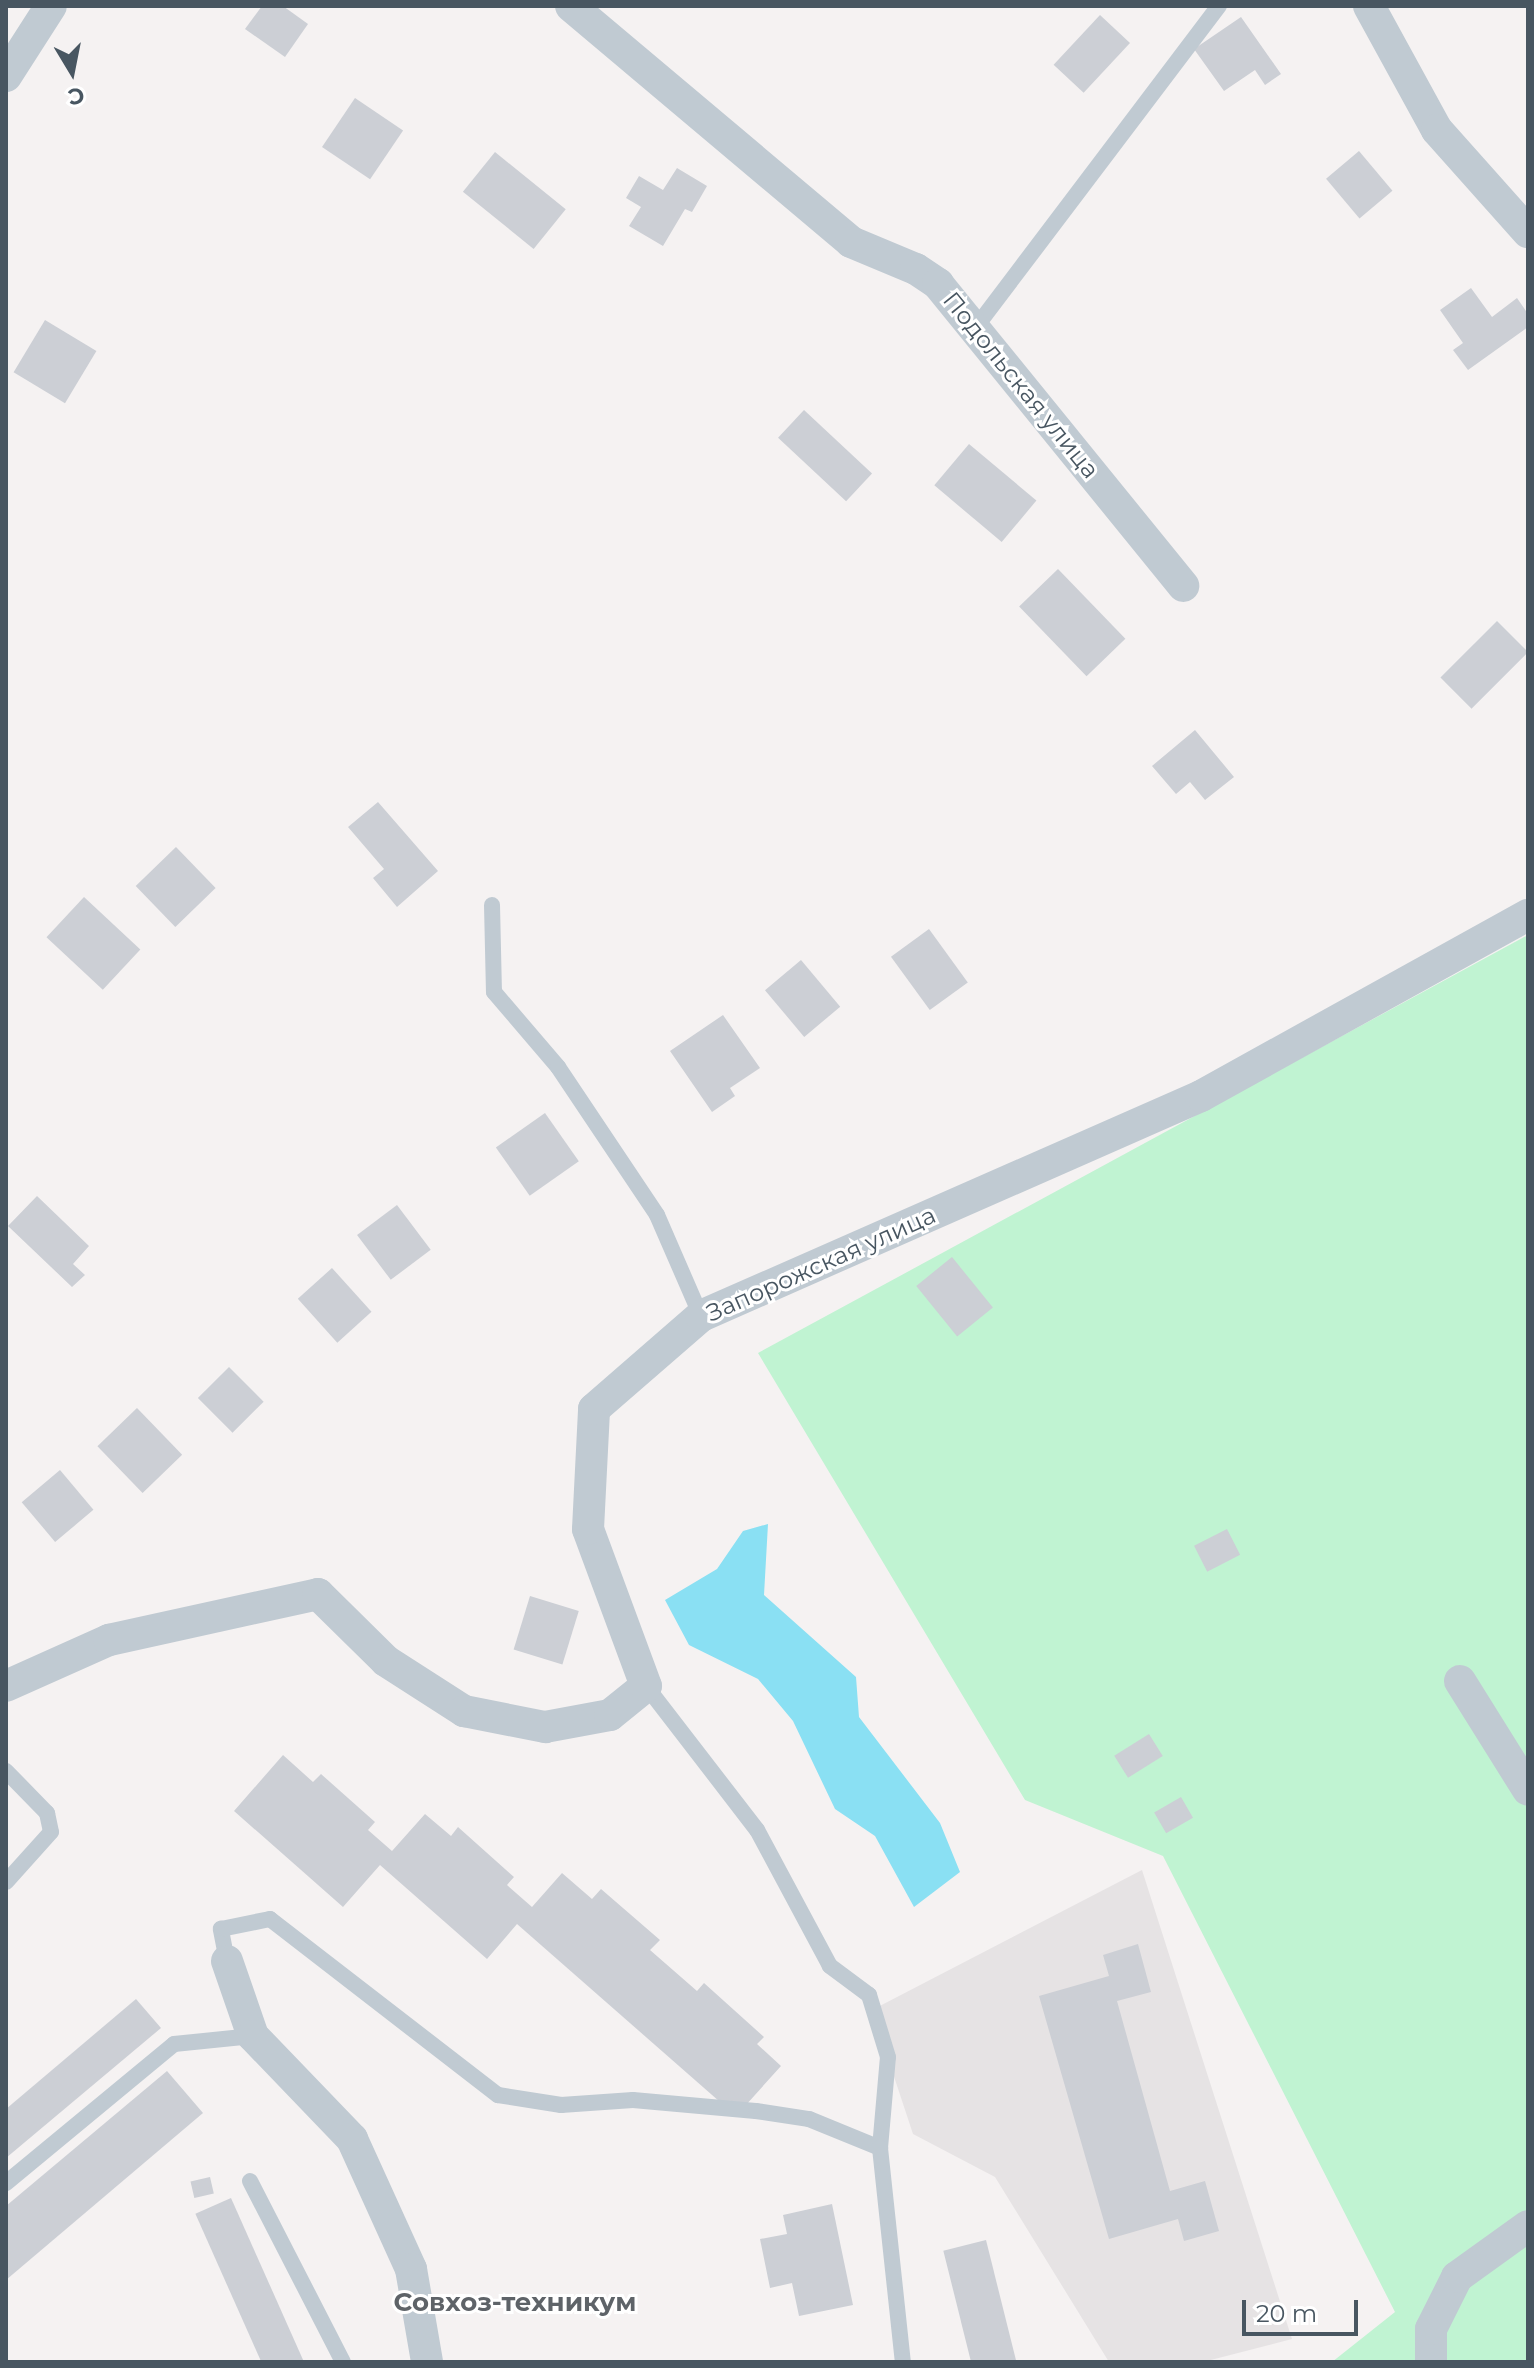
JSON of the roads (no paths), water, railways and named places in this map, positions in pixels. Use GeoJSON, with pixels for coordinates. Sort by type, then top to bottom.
{"type":"FeatureCollection","features":[{"type":"Feature","properties":{"kind":"street"},"geometry":{"type":"LineString","coordinates":[[6,76],[51,6]]}},
{"type":"Feature","properties":{"kind":"street","name":"Подольская улица"},"geometry":{"type":"LineString","coordinates":[[571,6],[851,242],[916,269],[976,327],[1183,586]]}},
{"type":"Feature","properties":{"kind":"street"},"geometry":{"type":"LineString","coordinates":[[1369,6],[1437,130],[1528,232]]}},
{"type":"Feature","properties":{"kind":"street","name":"Запорожская улица"},"geometry":{"type":"LineString","coordinates":[[646,1686],[588,1529],[594,1409],[701,1316],[1201,1096],[1528,915]]}},
{"type":"Feature","properties":{"kind":"street"},"geometry":{"type":"LineString","coordinates":[[6,1686],[109,1640],[318,1594],[386,1661],[464,1711],[545,1727],[610,1715],[646,1686]]}},
{"type":"Feature","properties":{"kind":"street"},"geometry":{"type":"LineString","coordinates":[[1460,1681],[1528,1790]]}},
{"type":"Feature","properties":{"kind":"street"},"geometry":{"type":"LineString","coordinates":[[227,1961],[253,2036],[352,2139],[411,2269],[427,2362]]}},
{"type":"Feature","properties":{"kind":"street"},"geometry":{"type":"LineString","coordinates":[[1431,2362],[1431,2329],[1457,2277],[1528,2226]]}},
{"type":"Feature","properties":{"kind":"lane"},"geometry":{"type":"LineString","coordinates":[[976,327],[1219,6]]}},
{"type":"Feature","properties":{"kind":"lane"},"geometry":{"type":"LineString","coordinates":[[492,905],[494,992],[558,1067],[657,1215],[701,1316]]}},
{"type":"Feature","properties":{"kind":"lane"},"geometry":{"type":"LineString","coordinates":[[646,1686],[757,1830],[830,1966],[869,1995],[888,2057],[880,2148],[903,2362]]}},
{"type":"Feature","properties":{"kind":"lane"},"geometry":{"type":"LineString","coordinates":[[6,1771],[51,1820],[47,1840],[6,1882]]}},
{"type":"Feature","properties":{"kind":"lane"},"geometry":{"type":"LineString","coordinates":[[227,1961],[221,1929],[270,1919],[498,2095],[561,2105],[633,2100],[756,2111],[809,2119],[880,2148]]}},
{"type":"Feature","properties":{"kind":"lane"},"geometry":{"type":"LineString","coordinates":[[6,2183],[174,2044],[253,2036]]}},
{"type":"Feature","properties":{"kind":"lane"},"geometry":{"type":"LineString","coordinates":[[250,2181],[343,2362]]}},
{"type":"Feature","properties":{"kind":"water"},"geometry":{"type":"Polygon","coordinates":[[[768,1524],[764,1595],[856,1677],[859,1717],[940,1823],[960,1872],[914,1907],[875,1836],[835,1809],[793,1721],[758,1679],[689,1645],[665,1600],[717,1569],[743,1531],[768,1524]]]}},
{"type":"Feature","properties":{"kind":"district","name":"Совхоз-техникум"},"geometry":{"type":"Point","coordinates":[515,2303]}}]}
